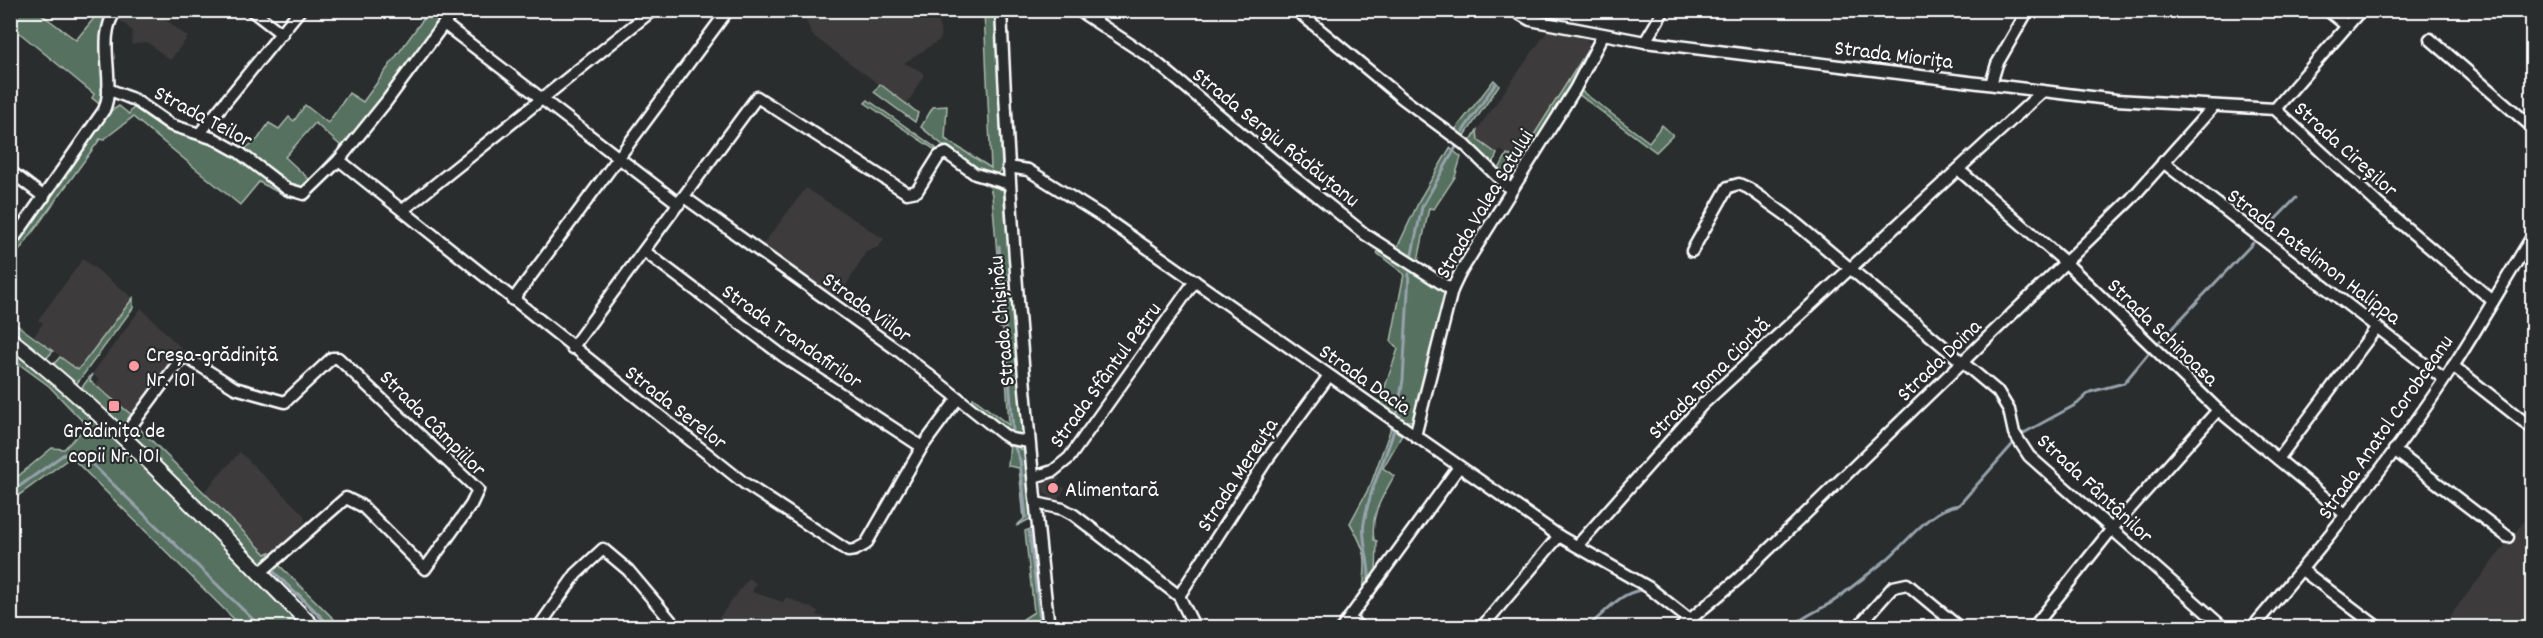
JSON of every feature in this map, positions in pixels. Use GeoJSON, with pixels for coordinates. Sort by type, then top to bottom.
{"type":"FeatureCollection","features":[{"type":"Feature","properties":{"kind":"main road"},"geometry":{"type":"LineString","coordinates":[[10,339],[67,384],[123,437],[314,627]]}},
{"type":"Feature","properties":{"kind":"street"},"geometry":{"type":"LineString","coordinates":[[10,244],[99,118],[106,104],[108,89],[106,43],[109,23],[116,10]]}},
{"type":"Feature","properties":{"kind":"street"},"geometry":{"type":"LineString","coordinates":[[251,10],[282,34]]}},
{"type":"Feature","properties":{"kind":"street"},"geometry":{"type":"LineString","coordinates":[[200,133],[300,10]]}},
{"type":"Feature","properties":{"kind":"street"},"geometry":{"type":"LineString","coordinates":[[339,159],[454,10]]}},
{"type":"Feature","properties":{"kind":"street"},"geometry":{"type":"LineString","coordinates":[[403,210],[653,10]]}},
{"type":"Feature","properties":{"kind":"street"},"geometry":{"type":"LineString","coordinates":[[513,300],[728,10]]}},
{"type":"Feature","properties":{"kind":"street","name":"Strada Chișinău"},"geometry":{"type":"LineString","coordinates":[[1001,10],[1009,184],[1029,442],[1048,627]]}},
{"type":"Feature","properties":{"kind":"street","name":"Strada Sergiu Rădăuțanu"},"geometry":{"type":"LineString","coordinates":[[1078,10],[1151,58],[1366,234],[1452,290]]}},
{"type":"Feature","properties":{"kind":"street"},"geometry":{"type":"LineString","coordinates":[[1296,10],[1464,144],[1511,190]]}},
{"type":"Feature","properties":{"kind":"street","name":"Strada Miorița"},"geometry":{"type":"LineString","coordinates":[[1513,10],[1530,20],[1645,42],[2116,100],[2275,109]]}},
{"type":"Feature","properties":{"kind":"street"},"geometry":{"type":"LineString","coordinates":[[1645,42],[1664,10]]}},
{"type":"Feature","properties":{"kind":"street"},"geometry":{"type":"LineString","coordinates":[[1991,84],[1997,64],[2028,10]]}},
{"type":"Feature","properties":{"kind":"street"},"geometry":{"type":"LineString","coordinates":[[2327,10],[2347,26]]}},
{"type":"Feature","properties":{"kind":"street","name":"Strada Cireșilor"},"geometry":{"type":"LineString","coordinates":[[2361,10],[2275,109],[2377,203],[2493,300]]}},
{"type":"Feature","properties":{"kind":"street","name":"Strada Viilor"},"geometry":{"type":"LineString","coordinates":[[444,24],[618,160],[900,352],[1011,439],[1029,442]]}},
{"type":"Feature","properties":{"kind":"street","name":"Strada Valea Satului"},"geometry":{"type":"LineString","coordinates":[[1415,436],[1452,290],[1460,273],[1575,89],[1603,35]]}},
{"type":"Feature","properties":{"kind":"street"},"geometry":{"type":"LineString","coordinates":[[2430,39],[2532,127]]}},
{"type":"Feature","properties":{"kind":"street","name":"Strada Teilor"},"geometry":{"type":"LineString","coordinates":[[108,89],[135,100],[171,125],[200,133],[240,153],[297,194],[304,194],[317,184],[339,159]]}},
{"type":"Feature","properties":{"kind":"street","name":"Strada Toma Ciorbă"},"geometry":{"type":"LineString","coordinates":[[1577,546],[1702,405],[2043,91]]}},
{"type":"Feature","properties":{"kind":"street"},"geometry":{"type":"LineString","coordinates":[[572,348],[757,97],[907,193],[917,191],[939,156],[946,153],[975,174],[1009,184]]}},
{"type":"Feature","properties":{"kind":"street","name":"Strada Doina"},"geometry":{"type":"LineString","coordinates":[[1680,627],[1738,579],[2131,199],[2212,107]]}},
{"type":"Feature","properties":{"kind":"street","name":"Strada Serelor"},"geometry":{"type":"LineString","coordinates":[[339,159],[572,348],[744,483],[848,550],[855,550],[866,543],[922,447],[958,398]]}},
{"type":"Feature","properties":{"kind":"street","name":"Strada Patelimon Halippa"},"geometry":{"type":"LineString","coordinates":[[2163,162],[2445,379]]}},
{"type":"Feature","properties":{"kind":"street","name":"Strada Dacia"},"geometry":{"type":"LineString","coordinates":[[1008,167],[1023,168],[1060,189],[1559,536],[1648,587],[1700,627]]}},
{"type":"Feature","properties":{"kind":"street","name":"Strada Schinoasa"},"geometry":{"type":"LineString","coordinates":[[1959,170],[2065,262],[2218,410],[2346,515]]}},
{"type":"Feature","properties":{"kind":"street"},"geometry":{"type":"LineString","coordinates":[[10,171],[44,197]]}},
{"type":"Feature","properties":{"kind":"street"},"geometry":{"type":"LineString","coordinates":[[1692,251],[1728,187],[1739,184],[1786,215],[1850,269]]}},
{"type":"Feature","properties":{"kind":"street","name":"Strada Anatol Corobceanu"},"geometry":{"type":"LineString","coordinates":[[2252,627],[2302,570],[2394,450],[2445,379],[2532,239]]}},
{"type":"Feature","properties":{"kind":"street","name":"Strada Trandafirilor"},"geometry":{"type":"LineString","coordinates":[[644,251],[783,356],[922,447]]}},
{"type":"Feature","properties":{"kind":"street","name":"Strada Fântânilor"},"geometry":{"type":"LineString","coordinates":[[1850,269],[1963,362],[2005,401],[2014,432],[2029,456],[2224,627]]}},
{"type":"Feature","properties":{"kind":"street","name":"Strada Sfântul Petru"},"geometry":{"type":"LineString","coordinates":[[1034,477],[1053,471],[1069,458],[1195,281]]}},
{"type":"Feature","properties":{"kind":"street"},"geometry":{"type":"LineString","coordinates":[[2278,459],[2377,327]]}},
{"type":"Feature","properties":{"kind":"street","name":"Strada Câmpiilor"},"geometry":{"type":"LineString","coordinates":[[123,437],[181,359],[189,359],[235,388],[285,402],[332,358],[338,358],[478,490],[471,505],[424,569],[356,501],[346,498],[260,573]]}},
{"type":"Feature","properties":{"kind":"street"},"geometry":{"type":"LineString","coordinates":[[2453,366],[2532,428]]}},
{"type":"Feature","properties":{"kind":"street","name":"Strada Mereuța"},"geometry":{"type":"LineString","coordinates":[[1179,596],[1271,454],[1328,377]]}},
{"type":"Feature","properties":{"kind":"street"},"geometry":{"type":"LineString","coordinates":[[2032,627],[2111,530],[2218,410]]}},
{"type":"Feature","properties":{"kind":"street"},"geometry":{"type":"LineString","coordinates":[[2394,450],[2508,537]]}},
{"type":"Feature","properties":{"kind":"street"},"geometry":{"type":"LineString","coordinates":[[1342,627],[1459,467]]}},
{"type":"Feature","properties":{"kind":"street"},"geometry":{"type":"LineString","coordinates":[[1036,503],[1063,509],[1074,515],[1179,596],[1195,627]]}},
{"type":"Feature","properties":{"kind":"street"},"geometry":{"type":"LineString","coordinates":[[1481,627],[1559,536]]}},
{"type":"Feature","properties":{"kind":"street"},"geometry":{"type":"LineString","coordinates":[[538,627],[576,574],[603,549],[627,570],[677,627]]}},
{"type":"Feature","properties":{"kind":"street"},"geometry":{"type":"LineString","coordinates":[[2302,570],[2379,627]]}},
{"type":"Feature","properties":{"kind":"street"},"geometry":{"type":"LineString","coordinates":[[1857,627],[1893,587],[1900,583],[1907,584],[1960,627]]}},
{"type":"Feature","properties":{"kind":"street"},"geometry":{"type":"LineString","coordinates":[[1349,618],[1360,627]]}},
{"type":"Feature","properties":{"kind":"shaded area"},"geometry":{"type":"Polygon","coordinates":[[[123,11],[155,11],[188,37],[170,60],[147,42],[131,45],[133,31],[117,18],[123,11]]]}},
{"type":"Feature","properties":{"kind":"shaded area"},"geometry":{"type":"Polygon","coordinates":[[[802,11],[938,11],[941,39],[904,63],[923,72],[923,77],[907,105],[812,35],[802,11]]]}},
{"type":"Feature","properties":{"kind":"shaded area"},"geometry":{"type":"Polygon","coordinates":[[[1548,30],[1586,39],[1591,45],[1518,161],[1500,150],[1497,154],[1478,141],[1477,130],[1548,30]]]}},
{"type":"Feature","properties":{"kind":"shaded area"},"geometry":{"type":"Polygon","coordinates":[[[806,188],[884,239],[878,247],[866,252],[837,301],[761,247],[806,188]]]}},
{"type":"Feature","properties":{"kind":"shaded area"},"geometry":{"type":"Polygon","coordinates":[[[83,259],[133,298],[78,370],[34,336],[43,323],[38,320],[83,259]]]}},
{"type":"Feature","properties":{"kind":"shaded area","name":"Creșa-grădiniță Nr. 101"},"geometry":{"type":"Polygon","coordinates":[[[141,308],[182,349],[133,416],[96,385],[99,380],[92,374],[141,308]]]}},
{"type":"Feature","properties":{"kind":"shaded area"},"geometry":{"type":"Polygon","coordinates":[[[240,452],[304,515],[305,522],[279,548],[266,554],[204,492],[240,452]]]}},
{"type":"Feature","properties":{"kind":"shaded area"},"geometry":{"type":"Polygon","coordinates":[[[1055,475],[1060,478],[1057,483],[1065,488],[1056,502],[1044,493],[1042,485],[1055,475]]]}},
{"type":"Feature","properties":{"kind":"shaded area"},"geometry":{"type":"Polygon","coordinates":[[[2532,511],[2532,627],[2441,628],[2464,598],[2532,511]]]}},
{"type":"Feature","properties":{"kind":"shaded area"},"geometry":{"type":"Polygon","coordinates":[[[749,578],[756,583],[752,592],[783,602],[786,597],[818,611],[817,615],[853,627],[712,627],[749,578]]]}},
{"type":"Feature","properties":{"kind":"green space"},"geometry":{"type":"Polygon","coordinates":[[[10,11],[37,11],[76,40],[100,11],[110,11],[102,106],[92,98],[94,94],[11,26],[10,11]]]}},
{"type":"Feature","properties":{"kind":"green space"},"geometry":{"type":"Polygon","coordinates":[[[429,11],[448,11],[389,93],[309,187],[293,189],[243,150],[258,139],[269,123],[279,129],[289,117],[294,121],[305,105],[328,123],[349,93],[363,102],[429,11]],[[315,123],[285,157],[310,180],[341,146],[315,123]]]}},
{"type":"Feature","properties":{"kind":"green space"},"geometry":{"type":"Polygon","coordinates":[[[984,11],[996,11],[1002,170],[992,177],[967,165],[921,127],[933,107],[947,106],[945,139],[991,168],[984,11]]]}},
{"type":"Feature","properties":{"kind":"green space"},"geometry":{"type":"Polygon","coordinates":[[[1591,45],[1592,49],[1511,181],[1499,169],[1507,154],[1518,160],[1591,45]]]}},
{"type":"Feature","properties":{"kind":"green space"},"geometry":{"type":"Polygon","coordinates":[[[1494,80],[1499,85],[1464,137],[1455,130],[1494,80]]]}},
{"type":"Feature","properties":{"kind":"green space"},"geometry":{"type":"Polygon","coordinates":[[[880,84],[918,113],[915,122],[874,92],[880,84]]]}},
{"type":"Feature","properties":{"kind":"green space"},"geometry":{"type":"Polygon","coordinates":[[[1580,90],[1649,142],[1662,125],[1673,135],[1656,152],[1578,94],[1580,90]]]}},
{"type":"Feature","properties":{"kind":"green space"},"geometry":{"type":"Polygon","coordinates":[[[868,100],[936,148],[935,150],[865,103],[868,100]]]}},
{"type":"Feature","properties":{"kind":"green space"},"geometry":{"type":"Polygon","coordinates":[[[135,105],[179,134],[204,139],[231,153],[268,178],[289,198],[259,182],[240,205],[133,117],[103,140],[100,139],[11,262],[11,251],[109,112],[119,106],[129,114],[135,105]]]}},
{"type":"Feature","properties":{"kind":"green space"},"geometry":{"type":"Polygon","coordinates":[[[1477,130],[1478,140],[1497,154],[1493,163],[1470,142],[1477,130]]]}},
{"type":"Feature","properties":{"kind":"green space"},"geometry":{"type":"Polygon","coordinates":[[[1450,148],[1461,157],[1455,177],[1434,209],[1429,208],[1418,261],[1397,248],[1421,197],[1450,148]]]}},
{"type":"Feature","properties":{"kind":"green space"},"geometry":{"type":"Polygon","coordinates":[[[975,179],[1003,190],[1025,433],[1010,433],[1003,430],[970,405],[973,398],[1009,425],[1003,329],[999,327],[997,318],[1002,313],[992,195],[990,187],[975,179]]]}},
{"type":"Feature","properties":{"kind":"green space"},"geometry":{"type":"Polygon","coordinates":[[[1381,248],[1437,284],[1446,297],[1413,421],[1399,421],[1378,407],[1398,349],[1391,341],[1404,274],[1377,253],[1381,248]]]}},
{"type":"Feature","properties":{"kind":"green space"},"geometry":{"type":"Polygon","coordinates":[[[133,298],[133,308],[75,386],[52,366],[60,357],[78,370],[133,298]]]}},
{"type":"Feature","properties":{"kind":"green space"},"geometry":{"type":"Polygon","coordinates":[[[10,320],[53,351],[45,360],[11,332],[10,320]]]}},
{"type":"Feature","properties":{"kind":"green space"},"geometry":{"type":"Polygon","coordinates":[[[11,342],[97,418],[305,627],[242,627],[71,457],[11,501],[11,482],[52,448],[64,449],[87,426],[49,386],[11,358],[11,342]]]}},
{"type":"Feature","properties":{"kind":"green space"},"geometry":{"type":"Polygon","coordinates":[[[92,374],[90,381],[133,416],[123,430],[80,390],[92,374]]]}},
{"type":"Feature","properties":{"kind":"green space"},"geometry":{"type":"Polygon","coordinates":[[[137,426],[266,554],[270,552],[270,558],[260,567],[130,437],[137,426]]]}},
{"type":"Feature","properties":{"kind":"green space"},"geometry":{"type":"Polygon","coordinates":[[[1391,428],[1402,435],[1383,468],[1394,476],[1375,514],[1373,531],[1374,540],[1377,541],[1376,573],[1363,591],[1365,571],[1363,549],[1350,523],[1371,484],[1391,428]]]}},
{"type":"Feature","properties":{"kind":"green space"},"geometry":{"type":"Polygon","coordinates":[[[1010,442],[1025,452],[1032,518],[1016,526],[1024,519],[1019,468],[1008,466],[1010,442]]]}},
{"type":"Feature","properties":{"kind":"green space"},"geometry":{"type":"Polygon","coordinates":[[[1033,528],[1044,627],[1032,627],[1023,619],[1034,612],[1025,531],[1033,528]]]}},
{"type":"Feature","properties":{"kind":"green space"},"geometry":{"type":"Polygon","coordinates":[[[278,564],[342,627],[332,627],[298,593],[291,599],[267,574],[278,564]]]}},
{"type":"Feature","properties":{"kind":"waterway"},"geometry":{"type":"LineString","coordinates":[[1463,131],[1496,83]]}},
{"type":"Feature","properties":{"kind":"waterway"},"geometry":{"type":"LineString","coordinates":[[1412,254],[1422,207],[1456,147]]}},
{"type":"Feature","properties":{"kind":"waterway"},"geometry":{"type":"LineString","coordinates":[[2265,230],[2296,198]]}},
{"type":"Feature","properties":{"kind":"waterway"},"geometry":{"type":"LineString","coordinates":[[2158,343],[2253,243]]}},
{"type":"Feature","properties":{"kind":"waterway"},"geometry":{"type":"LineString","coordinates":[[999,246],[1013,431]]}},
{"type":"Feature","properties":{"kind":"waterway"},"geometry":{"type":"LineString","coordinates":[[1397,414],[1403,380],[1409,274]]}},
{"type":"Feature","properties":{"kind":"waterway"},"geometry":{"type":"LineString","coordinates":[[2022,434],[2077,404],[2090,392],[2124,383],[2148,354]]}},
{"type":"Feature","properties":{"kind":"waterway"},"geometry":{"type":"LineString","coordinates":[[1369,579],[1364,523],[1394,430]]}},
{"type":"Feature","properties":{"kind":"waterway"},"geometry":{"type":"LineString","coordinates":[[1791,628],[1801,619],[1832,602],[1874,570],[1929,519],[1948,508],[1959,505],[2012,445]]}},
{"type":"Feature","properties":{"kind":"waterway"},"geometry":{"type":"LineString","coordinates":[[1015,448],[1020,460],[1026,517]]}},
{"type":"Feature","properties":{"kind":"waterway"},"geometry":{"type":"LineString","coordinates":[[10,493],[63,455],[71,453],[88,460],[262,628]]}},
{"type":"Feature","properties":{"kind":"waterway"},"geometry":{"type":"LineString","coordinates":[[1029,532],[1041,628]]}},
{"type":"Feature","properties":{"kind":"waterway"},"geometry":{"type":"LineString","coordinates":[[274,572],[331,628]]}},
{"type":"Feature","properties":{"kind":"waterway"},"geometry":{"type":"LineString","coordinates":[[1586,628],[1618,600],[1641,590]]}},
{"type":"Feature","properties":{"kind":"waterway"},"geometry":{"type":"LineString","coordinates":[[1358,620],[1363,606]]}},
{"type":"Feature","properties":{"kind":"place","name":"Creșa-grădiniță Nr. 101"},"geometry":{"type":"Point","coordinates":[134,366]}},
{"type":"Feature","properties":{"kind":"place","name":"Grădinița de copii Nr. 101"},"geometry":{"type":"Point","coordinates":[114,406]}},
{"type":"Feature","properties":{"kind":"place","name":"Alimentară"},"geometry":{"type":"Point","coordinates":[1053,488]}}]}
